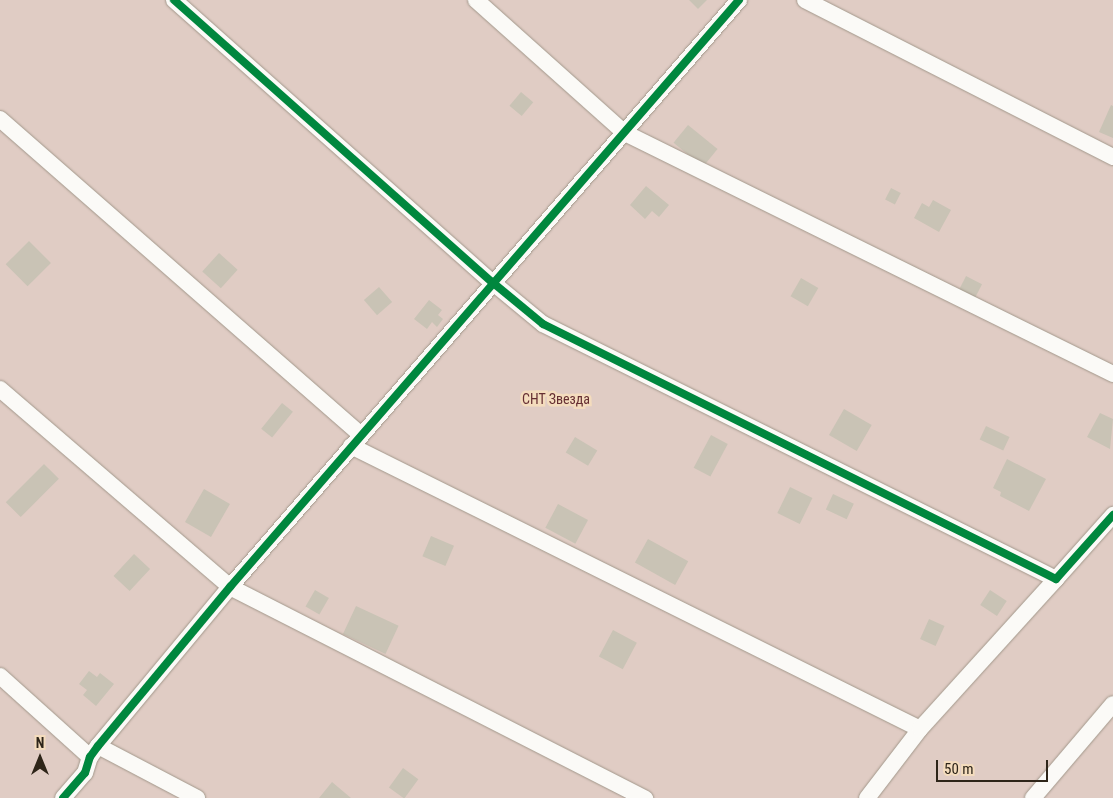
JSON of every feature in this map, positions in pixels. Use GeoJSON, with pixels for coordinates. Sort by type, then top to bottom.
{"type":"FeatureCollection","features":[{"type":"Feature","properties":{"kind":"street"},"geometry":{"type":"LineString","coordinates":[[174,0],[492,282],[543,324],[1056,579]]}},
{"type":"Feature","properties":{"kind":"street"},"geometry":{"type":"LineString","coordinates":[[476,0],[625,133],[1113,374]]}},
{"type":"Feature","properties":{"kind":"street"},"geometry":{"type":"LineString","coordinates":[[63,798],[85,773],[94,751],[230,587],[492,282],[625,133],[739,0]]}},
{"type":"Feature","properties":{"kind":"street"},"geometry":{"type":"LineString","coordinates":[[805,0],[1113,157]]}},
{"type":"Feature","properties":{"kind":"street"},"geometry":{"type":"LineString","coordinates":[[0,119],[355,440],[920,729]]}},
{"type":"Feature","properties":{"kind":"street"},"geometry":{"type":"LineString","coordinates":[[0,389],[230,587],[645,798]]}},
{"type":"Feature","properties":{"kind":"street"},"geometry":{"type":"LineString","coordinates":[[867,798],[920,729],[1113,515]]}},
{"type":"Feature","properties":{"kind":"street"},"geometry":{"type":"LineString","coordinates":[[0,676],[94,751],[197,798]]}},
{"type":"Feature","properties":{"kind":"street"},"geometry":{"type":"LineString","coordinates":[[1034,798],[1113,704]]}},
{"type":"Feature","properties":{"kind":"green space","name":"СНТ Звезда"},"geometry":{"type":"Polygon","coordinates":[[[0,0],[1113,0],[1113,798],[0,798],[0,0]]]}},
{"type":"Feature","properties":{"kind":"building"},"geometry":{"type":"Polygon","coordinates":[[[689,0],[707,0],[698,9],[689,0]]]}},
{"type":"Feature","properties":{"kind":"building"},"geometry":{"type":"Polygon","coordinates":[[[521,92],[533,102],[522,116],[509,106],[521,92]]]}},
{"type":"Feature","properties":{"kind":"building"},"geometry":{"type":"Polygon","coordinates":[[[1111,105],[1113,106],[1113,138],[1099,132],[1111,105]]]}},
{"type":"Feature","properties":{"kind":"building"},"geometry":{"type":"Polygon","coordinates":[[[688,125],[718,149],[703,167],[674,143],[688,125]]]}},
{"type":"Feature","properties":{"kind":"building"},"geometry":{"type":"Polygon","coordinates":[[[646,186],[669,205],[659,217],[652,211],[645,219],[630,205],[646,186]]]}},
{"type":"Feature","properties":{"kind":"building"},"geometry":{"type":"Polygon","coordinates":[[[891,188],[901,193],[895,205],[885,200],[891,188]]]}},
{"type":"Feature","properties":{"kind":"building"},"geometry":{"type":"Polygon","coordinates":[[[933,200],[951,210],[939,232],[914,218],[922,203],[929,207],[933,200]]]}},
{"type":"Feature","properties":{"kind":"building"},"geometry":{"type":"Polygon","coordinates":[[[29,241],[51,263],[28,286],[6,264],[29,241]]]}},
{"type":"Feature","properties":{"kind":"building"},"geometry":{"type":"Polygon","coordinates":[[[219,253],[238,270],[221,288],[202,272],[219,253]]]}},
{"type":"Feature","properties":{"kind":"building"},"geometry":{"type":"Polygon","coordinates":[[[966,276],[982,284],[974,299],[958,291],[966,276]]]}},
{"type":"Feature","properties":{"kind":"building"},"geometry":{"type":"Polygon","coordinates":[[[801,278],[818,288],[808,306],[790,296],[801,278]]]}},
{"type":"Feature","properties":{"kind":"building"},"geometry":{"type":"Polygon","coordinates":[[[379,287],[392,302],[377,315],[364,300],[379,287]]]}},
{"type":"Feature","properties":{"kind":"building"},"geometry":{"type":"Polygon","coordinates":[[[429,300],[442,310],[438,315],[443,319],[437,327],[432,322],[427,329],[414,319],[429,300]]]}},
{"type":"Feature","properties":{"kind":"building"},"geometry":{"type":"Polygon","coordinates":[[[282,403],[293,412],[272,437],[261,429],[282,403]]]}},
{"type":"Feature","properties":{"kind":"building"},"geometry":{"type":"Polygon","coordinates":[[[844,409],[872,425],[857,451],[829,435],[844,409]]]}},
{"type":"Feature","properties":{"kind":"building"},"geometry":{"type":"Polygon","coordinates":[[[1100,413],[1113,419],[1110,449],[1087,437],[1100,413]]]}},
{"type":"Feature","properties":{"kind":"building"},"geometry":{"type":"Polygon","coordinates":[[[986,426],[1010,437],[1003,451],[980,440],[986,426]]]}},
{"type":"Feature","properties":{"kind":"building"},"geometry":{"type":"Polygon","coordinates":[[[711,435],[728,444],[710,477],[694,468],[711,435]]]}},
{"type":"Feature","properties":{"kind":"building"},"geometry":{"type":"Polygon","coordinates":[[[575,437],[597,450],[588,466],[566,452],[575,437]]]}},
{"type":"Feature","properties":{"kind":"building"},"geometry":{"type":"Polygon","coordinates":[[[1007,459],[1046,479],[1029,511],[1000,496],[1001,492],[993,488],[1007,459]]]}},
{"type":"Feature","properties":{"kind":"building"},"geometry":{"type":"Polygon","coordinates":[[[44,464],[59,479],[21,517],[6,502],[44,464]]]}},
{"type":"Feature","properties":{"kind":"building"},"geometry":{"type":"Polygon","coordinates":[[[790,487],[812,498],[800,524],[777,513],[790,487]]]}},
{"type":"Feature","properties":{"kind":"building"},"geometry":{"type":"Polygon","coordinates":[[[204,489],[230,504],[211,537],[185,522],[204,489]]]}},
{"type":"Feature","properties":{"kind":"building"},"geometry":{"type":"Polygon","coordinates":[[[833,494],[854,504],[847,519],[826,509],[833,494]]]}},
{"type":"Feature","properties":{"kind":"building"},"geometry":{"type":"Polygon","coordinates":[[[558,504],[588,520],[575,544],[545,528],[558,504]]]}},
{"type":"Feature","properties":{"kind":"building"},"geometry":{"type":"Polygon","coordinates":[[[431,536],[454,546],[445,566],[422,556],[431,536]]]}},
{"type":"Feature","properties":{"kind":"building"},"geometry":{"type":"Polygon","coordinates":[[[648,539],[688,561],[675,585],[635,563],[648,539]]]}},
{"type":"Feature","properties":{"kind":"building"},"geometry":{"type":"Polygon","coordinates":[[[134,554],[150,569],[130,591],[114,576],[134,554]]]}},
{"type":"Feature","properties":{"kind":"building"},"geometry":{"type":"Polygon","coordinates":[[[315,590],[329,598],[319,614],[306,606],[315,590]]]}},
{"type":"Feature","properties":{"kind":"building"},"geometry":{"type":"Polygon","coordinates":[[[990,590],[1007,601],[997,616],[980,605],[990,590]]]}},
{"type":"Feature","properties":{"kind":"building"},"geometry":{"type":"Polygon","coordinates":[[[356,606],[399,626],[385,654],[343,634],[356,606]]]}},
{"type":"Feature","properties":{"kind":"building"},"geometry":{"type":"Polygon","coordinates":[[[929,619],[945,626],[936,646],[920,639],[929,619]]]}},
{"type":"Feature","properties":{"kind":"building"},"geometry":{"type":"Polygon","coordinates":[[[613,630],[637,643],[623,669],[599,656],[613,630]]]}},
{"type":"Feature","properties":{"kind":"building"},"geometry":{"type":"Polygon","coordinates":[[[89,671],[97,677],[100,673],[114,684],[96,706],[83,695],[87,690],[79,684],[89,671]]]}},
{"type":"Feature","properties":{"kind":"building"},"geometry":{"type":"Polygon","coordinates":[[[403,768],[418,779],[405,798],[389,787],[403,768]]]}},
{"type":"Feature","properties":{"kind":"building"},"geometry":{"type":"Polygon","coordinates":[[[332,782],[351,798],[319,798],[332,782]]]}},
{"type":"Feature","properties":{"kind":"cycle path"},"geometry":{"type":"LineString","coordinates":[[174,0],[492,282],[543,324],[1056,579],[1113,515]]}},
{"type":"Feature","properties":{"kind":"cycle path"},"geometry":{"type":"LineString","coordinates":[[63,798],[85,773],[90,757],[98,746],[230,587],[739,0]]}}]}
